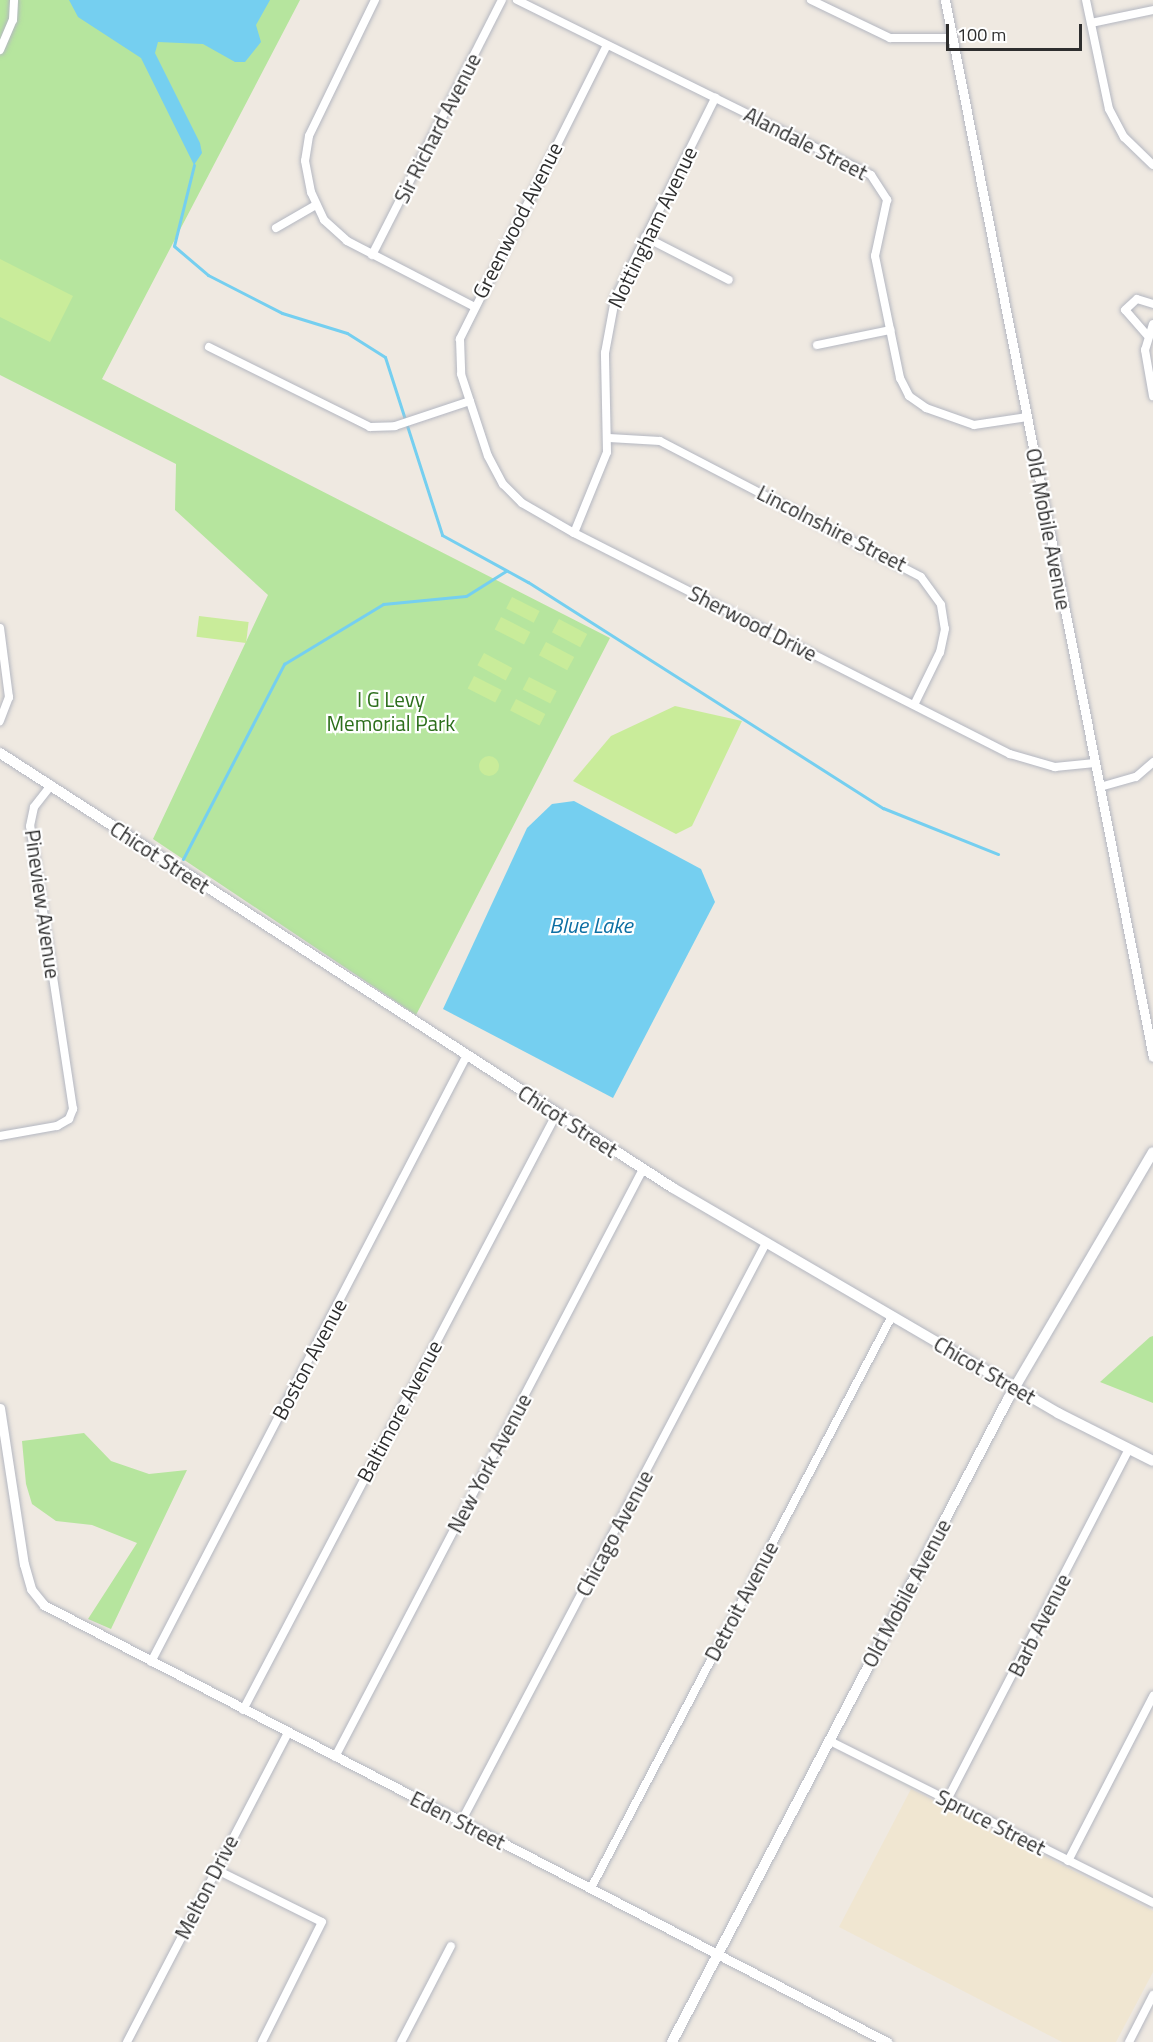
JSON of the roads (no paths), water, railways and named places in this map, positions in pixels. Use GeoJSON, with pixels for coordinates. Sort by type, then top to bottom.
{"type":"FeatureCollection","features":[{"type":"Feature","properties":{"kind":"main road","name":"Chicot Street"},"geometry":{"type":"LineString","coordinates":[[0,753],[643,1169],[1014,1388],[1153,1461]]}},
{"type":"Feature","properties":{"kind":"main road","name":"Old Mobile Avenue"},"geometry":{"type":"LineString","coordinates":[[672,2042],[1014,1388],[1153,1152]]}},
{"type":"Feature","properties":{"kind":"street"},"geometry":{"type":"LineString","coordinates":[[0,50],[13,20],[14,0]]}},
{"type":"Feature","properties":{"kind":"street"},"geometry":{"type":"LineString","coordinates":[[375,0],[309,136],[306,177],[316,205],[330,227],[372,255],[473,306]]}},
{"type":"Feature","properties":{"kind":"street","name":"Sir Richard Avenue"},"geometry":{"type":"LineString","coordinates":[[372,255],[502,0]]}},
{"type":"Feature","properties":{"kind":"street","name":"Alandale Street"},"geometry":{"type":"LineString","coordinates":[[516,0],[877,180],[887,200],[875,256],[900,378],[914,401],[975,424],[1027,417]]}},
{"type":"Feature","properties":{"kind":"street"},"geometry":{"type":"LineString","coordinates":[[811,0],[890,38],[953,38]]}},
{"type":"Feature","properties":{"kind":"street","name":"Old Mobile Avenue"},"geometry":{"type":"LineString","coordinates":[[945,0],[1153,1057]]}},
{"type":"Feature","properties":{"kind":"street"},"geometry":{"type":"LineString","coordinates":[[1086,0],[1109,109],[1124,138],[1153,165]]}},
{"type":"Feature","properties":{"kind":"street"},"geometry":{"type":"LineString","coordinates":[[1091,23],[1153,9]]}},
{"type":"Feature","properties":{"kind":"street","name":"Greenwood Avenue"},"geometry":{"type":"LineString","coordinates":[[470,401],[459,351],[473,306],[607,45]]}},
{"type":"Feature","properties":{"kind":"street","name":"Nottingham Avenue"},"geometry":{"type":"LineString","coordinates":[[574,533],[596,492],[609,438],[606,332],[615,298],[715,98]]}},
{"type":"Feature","properties":{"kind":"street"},"geometry":{"type":"LineString","coordinates":[[276,228],[316,205]]}},
{"type":"Feature","properties":{"kind":"street"},"geometry":{"type":"LineString","coordinates":[[645,237],[729,280]]}},
{"type":"Feature","properties":{"kind":"street"},"geometry":{"type":"LineString","coordinates":[[1147,335],[1125,310],[1137,300],[1153,304]]}},
{"type":"Feature","properties":{"kind":"street"},"geometry":{"type":"LineString","coordinates":[[1153,324],[1147,335],[1153,396]]}},
{"type":"Feature","properties":{"kind":"street"},"geometry":{"type":"LineString","coordinates":[[817,345],[890,330]]}},
{"type":"Feature","properties":{"kind":"street"},"geometry":{"type":"LineString","coordinates":[[209,347],[370,427],[395,426],[470,401]]}},
{"type":"Feature","properties":{"kind":"street","name":"Sherwood Drive"},"geometry":{"type":"LineString","coordinates":[[470,401],[503,484],[522,503],[574,533],[1023,760],[1055,767],[1095,763]]}},
{"type":"Feature","properties":{"kind":"street","name":"Lincolnshire Street"},"geometry":{"type":"LineString","coordinates":[[609,438],[660,441],[921,576],[941,605],[945,628],[940,652],[914,705]]}},
{"type":"Feature","properties":{"kind":"street"},"geometry":{"type":"LineString","coordinates":[[0,628],[9,697],[0,721]]}},
{"type":"Feature","properties":{"kind":"street"},"geometry":{"type":"LineString","coordinates":[[1100,787],[1136,777],[1153,762]]}},
{"type":"Feature","properties":{"kind":"street","name":"Pineview Avenue"},"geometry":{"type":"LineString","coordinates":[[0,1136],[69,1119],[74,1098],[30,826],[34,807],[51,785]]}},
{"type":"Feature","properties":{"kind":"street","name":"Boston Avenue"},"geometry":{"type":"LineString","coordinates":[[151,1662],[467,1056]]}},
{"type":"Feature","properties":{"kind":"street","name":"Baltimore Avenue"},"geometry":{"type":"LineString","coordinates":[[243,1710],[557,1113]]}},
{"type":"Feature","properties":{"kind":"street","name":"New York Avenue"},"geometry":{"type":"LineString","coordinates":[[335,1757],[643,1169]]}},
{"type":"Feature","properties":{"kind":"street","name":"Chicago Avenue"},"geometry":{"type":"LineString","coordinates":[[461,1822],[766,1243]]}},
{"type":"Feature","properties":{"kind":"street","name":"Detroit Avenue"},"geometry":{"type":"LineString","coordinates":[[591,1888],[892,1316]]}},
{"type":"Feature","properties":{"kind":"street","name":"Eden Street"},"geometry":{"type":"LineString","coordinates":[[0,1408],[33,1592],[58,1615],[887,2042]]}},
{"type":"Feature","properties":{"kind":"street","name":"Barb Avenue"},"geometry":{"type":"LineString","coordinates":[[947,1800],[1129,1449]]}},
{"type":"Feature","properties":{"kind":"street"},"geometry":{"type":"LineString","coordinates":[[1068,1861],[1153,1696]]}},
{"type":"Feature","properties":{"kind":"street","name":"Melton Drive"},"geometry":{"type":"LineString","coordinates":[[127,2042],[215,1869],[288,1733]]}},
{"type":"Feature","properties":{"kind":"street","name":"Spruce Street"},"geometry":{"type":"LineString","coordinates":[[830,1741],[1153,1904]]}},
{"type":"Feature","properties":{"kind":"street"},"geometry":{"type":"LineString","coordinates":[[215,1869],[322,1922],[262,2042]]}},
{"type":"Feature","properties":{"kind":"street"},"geometry":{"type":"LineString","coordinates":[[401,2042],[451,1946]]}},
{"type":"Feature","properties":{"kind":"street"},"geometry":{"type":"LineString","coordinates":[[1129,2042],[1153,1995]]}},
{"type":"Feature","properties":{"kind":"water"},"geometry":{"type":"Polygon","coordinates":[[[69,0],[270,0],[256,25],[261,42],[245,62],[235,62],[203,44],[158,42],[155,53],[200,143],[202,153],[194,165],[141,58],[78,17],[69,0]]]}},
{"type":"Feature","properties":{"kind":"water","name":"Blue Lake"},"geometry":{"type":"Polygon","coordinates":[[[574,801],[701,869],[715,902],[613,1098],[443,1009],[527,828],[552,804],[574,801]]]}},
{"type":"Feature","properties":{"kind":"waterway"},"geometry":{"type":"LineString","coordinates":[[194,165],[174,246],[208,275],[282,313],[347,333],[385,357],[442,535],[528,582],[883,808],[998,854]]}},
{"type":"Feature","properties":{"kind":"waterway"},"geometry":{"type":"LineString","coordinates":[[183,859],[284,664],[383,604],[466,596],[506,571]]}},
{"type":"Feature","properties":{"kind":"park label","name":"I G Levy Memorial Park"},"geometry":{"type":"Point","coordinates":[391,711]}}]}
